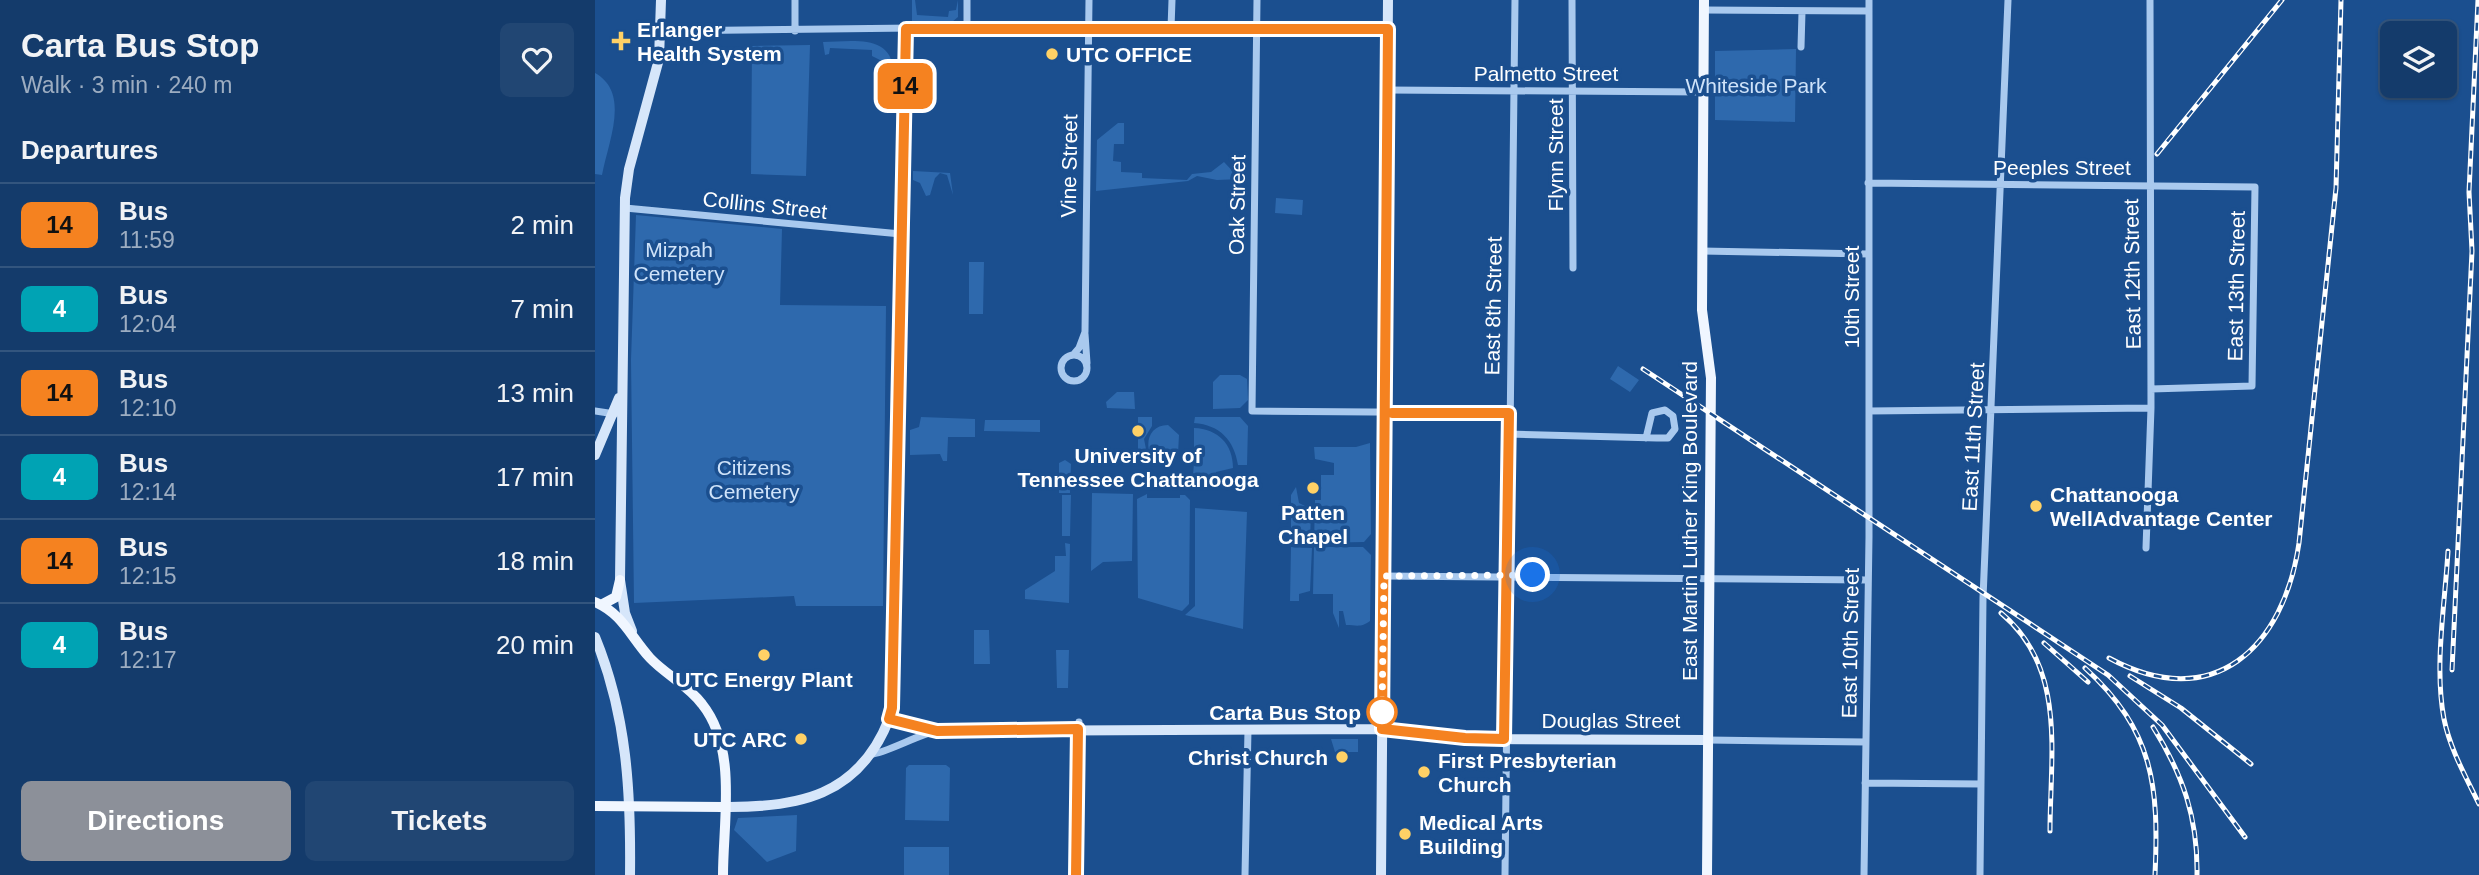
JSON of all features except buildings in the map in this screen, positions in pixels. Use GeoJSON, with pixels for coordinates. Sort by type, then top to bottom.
{"type":"FeatureCollection","features":[{"type":"Feature","properties":{"kind":"main road"},"geometry":{"type":"LineString","coordinates":[[641,647],[625,613],[619,580],[618,415],[622,377],[625,208],[629,169],[654,83],[661,32],[661,0]]}},
{"type":"Feature","properties":{"kind":"main road"},"geometry":{"type":"LineString","coordinates":[[1381,875],[1388,0]]}},
{"type":"Feature","properties":{"kind":"main road","name":"East Martin Luther King Boulevard"},"geometry":{"type":"LineString","coordinates":[[1704,5],[1702,310],[1711,379],[1707,875]]}},
{"type":"Feature","properties":{"kind":"main road"},"geometry":{"type":"LineString","coordinates":[[595,455],[618,415]]}},
{"type":"Feature","properties":{"kind":"main road"},"geometry":{"type":"LineString","coordinates":[[598,604],[616,597],[619,580]]}},
{"type":"Feature","properties":{"kind":"main road"},"geometry":{"type":"LineString","coordinates":[[598,604],[620,616],[655,663],[695,696],[709,714],[723,750],[723,875]]}},
{"type":"Feature","properties":{"kind":"main road"},"geometry":{"type":"LineString","coordinates":[[596,639],[621,719],[631,807],[630,875]]}},
{"type":"Feature","properties":{"kind":"main road"},"geometry":{"type":"LineString","coordinates":[[595,806],[723,807],[792,804],[817,796],[852,774],[871,754],[889,719]]}},
{"type":"Feature","properties":{"kind":"main road","name":"Douglas Street"},"geometry":{"type":"LineString","coordinates":[[889,719],[937,731],[1078,726],[1248,730],[1382,729],[1465,738],[1708,740]]}},
{"type":"Feature","properties":{"kind":"street"},"geometry":{"type":"LineString","coordinates":[[795,0],[795,31]]}},
{"type":"Feature","properties":{"kind":"street"},"geometry":{"type":"LineString","coordinates":[[967,0],[967,27]]}},
{"type":"Feature","properties":{"kind":"street","name":"Vine Street"},"geometry":{"type":"LineString","coordinates":[[1085,332],[1079,348],[1064,360],[1061,367],[1067,379],[1080,380],[1087,368],[1085,332],[1089,0]]}},
{"type":"Feature","properties":{"kind":"street"},"geometry":{"type":"LineString","coordinates":[[1171,28],[1172,0]]}},
{"type":"Feature","properties":{"kind":"street","name":"Oak Street"},"geometry":{"type":"LineString","coordinates":[[1257,0],[1252,411],[1385,413]]}},
{"type":"Feature","properties":{"kind":"street","name":"East 8th Street"},"geometry":{"type":"LineString","coordinates":[[1504,875],[1515,0]]}},
{"type":"Feature","properties":{"kind":"street","name":"Flynn Street"},"geometry":{"type":"LineString","coordinates":[[1572,0],[1573,268]]}},
{"type":"Feature","properties":{"kind":"street"},"geometry":{"type":"LineString","coordinates":[[1868,0],[1868,183]]}},
{"type":"Feature","properties":{"kind":"street","name":"East 11th Street"},"geometry":{"type":"LineString","coordinates":[[1980,875],[1983,598],[2008,0]]}},
{"type":"Feature","properties":{"kind":"street","name":"East 12th Street"},"geometry":{"type":"LineString","coordinates":[[2147,548],[2151,408],[2150,0]]}},
{"type":"Feature","properties":{"kind":"street"},"geometry":{"type":"LineString","coordinates":[[1704,5],[1802,12],[1869,11]]}},
{"type":"Feature","properties":{"kind":"street"},"geometry":{"type":"LineString","coordinates":[[1801,47],[1802,12]]}},
{"type":"Feature","properties":{"kind":"street"},"geometry":{"type":"LineString","coordinates":[[661,32],[967,27],[1388,29]]}},
{"type":"Feature","properties":{"kind":"street"},"geometry":{"type":"LineString","coordinates":[[889,719],[892,708],[897,591],[906,29]]}},
{"type":"Feature","properties":{"kind":"street","name":"Palmetto Street"},"geometry":{"type":"LineString","coordinates":[[1387,90],[1703,92]]}},
{"type":"Feature","properties":{"kind":"street","name":"Peeples Street"},"geometry":{"type":"LineString","coordinates":[[1868,183],[2255,187]]}},
{"type":"Feature","properties":{"kind":"street","name":"10th Street"},"geometry":{"type":"LineString","coordinates":[[1868,183],[1869,411]]}},
{"type":"Feature","properties":{"kind":"street","name":"East 13th Street"},"geometry":{"type":"LineString","coordinates":[[2151,389],[2252,386],[2255,187]]}},
{"type":"Feature","properties":{"kind":"street","name":"Collins Street"},"geometry":{"type":"LineString","coordinates":[[625,208],[901,234]]}},
{"type":"Feature","properties":{"kind":"street"},"geometry":{"type":"LineString","coordinates":[[1702,251],[1868,254]]}},
{"type":"Feature","properties":{"kind":"street"},"geometry":{"type":"LineString","coordinates":[[1073,355],[1082,358],[1087,368]]}},
{"type":"Feature","properties":{"kind":"street"},"geometry":{"type":"LineString","coordinates":[[1869,411],[1992,412],[2151,408]]}},
{"type":"Feature","properties":{"kind":"street"},"geometry":{"type":"LineString","coordinates":[[1509,434],[1646,438],[1673,436],[1676,422],[1673,416],[1665,410],[1652,413],[1646,438]]}},
{"type":"Feature","properties":{"kind":"street"},"geometry":{"type":"LineString","coordinates":[[595,411],[618,415]]}},
{"type":"Feature","properties":{"kind":"street","name":"East 10th Street"},"geometry":{"type":"LineString","coordinates":[[1864,875],[1869,411]]}},
{"type":"Feature","properties":{"kind":"street"},"geometry":{"type":"LineString","coordinates":[[1385,413],[1509,413]]}},
{"type":"Feature","properties":{"kind":"street"},"geometry":{"type":"LineString","coordinates":[[1384,576],[1868,580]]}},
{"type":"Feature","properties":{"kind":"street"},"geometry":{"type":"LineString","coordinates":[[1076,875],[1078,726]]}},
{"type":"Feature","properties":{"kind":"street"},"geometry":{"type":"LineString","coordinates":[[1245,875],[1248,730]]}},
{"type":"Feature","properties":{"kind":"street","name":"Douglas Street"},"geometry":{"type":"LineString","coordinates":[[871,754],[880,755],[901,741],[937,731]]}},
{"type":"Feature","properties":{"kind":"street","name":"Douglas Street"},"geometry":{"type":"LineString","coordinates":[[1708,740],[1866,742]]}},
{"type":"Feature","properties":{"kind":"street"},"geometry":{"type":"LineString","coordinates":[[1865,782],[1981,784]]}},
{"type":"Feature","properties":{"kind":"green space"},"geometry":{"type":"Polygon","coordinates":[[[912,0],[915,0],[917,15],[948,17],[949,11],[956,10],[958,0],[958,17],[952,22],[912,22],[912,0]]]}},
{"type":"Feature","properties":{"kind":"green space"},"geometry":{"type":"Polygon","coordinates":[[[857,41],[878,45],[886,51],[891,60],[893,72],[887,74],[884,62],[872,56],[872,50],[830,48],[829,54],[825,55],[823,42],[857,41]]]}},
{"type":"Feature","properties":{"kind":"green space"},"geometry":{"type":"Polygon","coordinates":[[[810,45],[806,176],[751,174],[752,46],[810,45]]]}},
{"type":"Feature","properties":{"kind":"green space","name":"Whiteside Park"},"geometry":{"type":"Polygon","coordinates":[[[1796,49],[1795,122],[1715,120],[1715,51],[1796,49]]]}},
{"type":"Feature","properties":{"kind":"green space"},"geometry":{"type":"Polygon","coordinates":[[[595,73],[606,82],[615,105],[612,133],[602,175],[595,174],[595,73]]]}},
{"type":"Feature","properties":{"kind":"green space"},"geometry":{"type":"Polygon","coordinates":[[[1118,123],[1124,123],[1124,144],[1114,144],[1113,161],[1121,162],[1121,172],[1142,173],[1142,178],[1187,180],[1192,174],[1211,172],[1224,162],[1240,179],[1217,180],[1197,176],[1188,181],[1096,191],[1097,140],[1118,123]]]}},
{"type":"Feature","properties":{"kind":"green space"},"geometry":{"type":"Polygon","coordinates":[[[913,171],[950,173],[953,195],[947,175],[940,173],[935,178],[930,195],[926,196],[920,183],[913,180],[913,171]]]}},
{"type":"Feature","properties":{"kind":"green space"},"geometry":{"type":"Polygon","coordinates":[[[1276,198],[1303,200],[1302,215],[1275,213],[1276,198]]]}},
{"type":"Feature","properties":{"kind":"green space","name":"Citizens Cemetery"},"geometry":{"type":"Polygon","coordinates":[[[636,215],[782,229],[780,305],[886,306],[883,606],[796,606],[794,596],[634,603],[631,360],[636,215]]]}},
{"type":"Feature","properties":{"kind":"green space"},"geometry":{"type":"Polygon","coordinates":[[[969,262],[984,262],[983,314],[969,314],[969,262]]]}},
{"type":"Feature","properties":{"kind":"green space"},"geometry":{"type":"Polygon","coordinates":[[[1618,366],[1639,380],[1630,392],[1610,379],[1618,366]]]}},
{"type":"Feature","properties":{"kind":"green space"},"geometry":{"type":"Polygon","coordinates":[[[1220,375],[1240,375],[1247,379],[1248,400],[1240,408],[1213,409],[1213,382],[1220,375]]]}},
{"type":"Feature","properties":{"kind":"green space"},"geometry":{"type":"Polygon","coordinates":[[[1117,392],[1134,392],[1135,409],[1107,408],[1106,402],[1117,392]]]}},
{"type":"Feature","properties":{"kind":"green space"},"geometry":{"type":"Polygon","coordinates":[[[921,417],[975,419],[975,437],[948,437],[947,461],[943,461],[940,454],[910,455],[910,430],[919,427],[921,417]]]}},
{"type":"Feature","properties":{"kind":"green space"},"geometry":{"type":"Polygon","coordinates":[[[1138,417],[1152,417],[1152,426],[1144,439],[1147,454],[1138,454],[1138,417]]]}},
{"type":"Feature","properties":{"kind":"green space"},"geometry":{"type":"Polygon","coordinates":[[[1195,417],[1240,417],[1248,426],[1247,465],[1238,465],[1233,448],[1224,435],[1211,427],[1194,423],[1195,417]]]}},
{"type":"Feature","properties":{"kind":"green space"},"geometry":{"type":"Polygon","coordinates":[[[985,420],[1040,420],[1040,432],[984,431],[985,420]]]}},
{"type":"Feature","properties":{"kind":"green space"},"geometry":{"type":"Polygon","coordinates":[[[1168,425],[1179,435],[1178,454],[1150,454],[1148,444],[1151,434],[1157,428],[1168,425]]]}},
{"type":"Feature","properties":{"kind":"green space"},"geometry":{"type":"Polygon","coordinates":[[[1194,428],[1210,431],[1223,439],[1230,452],[1233,468],[1216,472],[1215,478],[1193,475],[1194,463],[1199,457],[1194,451],[1194,428]]]}},
{"type":"Feature","properties":{"kind":"green space"},"geometry":{"type":"Polygon","coordinates":[[[1370,443],[1371,534],[1364,542],[1314,543],[1315,500],[1321,500],[1321,475],[1334,475],[1334,463],[1315,459],[1314,447],[1356,447],[1370,443]]]}},
{"type":"Feature","properties":{"kind":"green space"},"geometry":{"type":"Polygon","coordinates":[[[1065,460],[1071,464],[1070,493],[1059,493],[1059,463],[1065,460]]]}},
{"type":"Feature","properties":{"kind":"green space"},"geometry":{"type":"Polygon","coordinates":[[[1296,487],[1299,503],[1311,509],[1310,544],[1291,544],[1291,495],[1296,487]]]}},
{"type":"Feature","properties":{"kind":"green space"},"geometry":{"type":"Polygon","coordinates":[[[1092,493],[1133,494],[1132,561],[1103,562],[1091,571],[1092,493]]]}},
{"type":"Feature","properties":{"kind":"green space"},"geometry":{"type":"Polygon","coordinates":[[[1147,494],[1147,498],[1180,498],[1180,495],[1185,495],[1190,500],[1189,604],[1182,611],[1138,598],[1137,499],[1147,494]]]}},
{"type":"Feature","properties":{"kind":"green space"},"geometry":{"type":"Polygon","coordinates":[[[1062,495],[1071,495],[1070,536],[1062,536],[1062,495]]]}},
{"type":"Feature","properties":{"kind":"green space"},"geometry":{"type":"Polygon","coordinates":[[[1195,508],[1247,512],[1243,629],[1185,615],[1195,606],[1195,508]]]}},
{"type":"Feature","properties":{"kind":"green space"},"geometry":{"type":"Polygon","coordinates":[[[1065,543],[1070,544],[1069,603],[1025,599],[1025,590],[1055,571],[1055,556],[1066,556],[1065,543]]]}},
{"type":"Feature","properties":{"kind":"green space"},"geometry":{"type":"Polygon","coordinates":[[[1291,547],[1312,548],[1310,591],[1299,594],[1299,601],[1290,601],[1291,547]]]}},
{"type":"Feature","properties":{"kind":"green space"},"geometry":{"type":"Polygon","coordinates":[[[1314,547],[1363,547],[1371,555],[1370,621],[1361,625],[1346,625],[1343,611],[1339,611],[1339,628],[1333,613],[1333,594],[1313,594],[1314,547]]]}},
{"type":"Feature","properties":{"kind":"green space"},"geometry":{"type":"Polygon","coordinates":[[[974,630],[989,630],[990,664],[974,664],[974,630]]]}},
{"type":"Feature","properties":{"kind":"green space"},"geometry":{"type":"Polygon","coordinates":[[[1056,650],[1069,650],[1068,688],[1057,688],[1056,650]]]}},
{"type":"Feature","properties":{"kind":"green space"},"geometry":{"type":"Polygon","coordinates":[[[1331,739],[1358,739],[1358,752],[1335,752],[1331,739]]]}},
{"type":"Feature","properties":{"kind":"green space"},"geometry":{"type":"Polygon","coordinates":[[[909,765],[946,765],[950,768],[949,821],[905,820],[906,768],[909,765]]]}},
{"type":"Feature","properties":{"kind":"green space"},"geometry":{"type":"Polygon","coordinates":[[[797,815],[796,851],[767,862],[734,830],[738,818],[797,815]]]}},
{"type":"Feature","properties":{"kind":"green space"},"geometry":{"type":"Polygon","coordinates":[[[904,847],[949,847],[949,875],[904,875],[904,847]]]}},
{"type":"Feature","properties":{"kind":"railway"},"geometry":{"type":"LineString","coordinates":[[2157,154],[2282,0]]}},
{"type":"Feature","properties":{"kind":"railway"},"geometry":{"type":"LineString","coordinates":[[2109,658],[2147,674],[2181,679],[2211,674],[2238,661],[2260,640],[2278,613],[2291,580],[2299,543],[2336,188],[2341,0]]}},
{"type":"Feature","properties":{"kind":"railway"},"geometry":{"type":"LineString","coordinates":[[2452,670],[2472,251],[2469,192],[2478,0]]}},
{"type":"Feature","properties":{"kind":"railway"},"geometry":{"type":"LineString","coordinates":[[1643,369],[2108,675],[2162,725],[2245,837]]}},
{"type":"Feature","properties":{"kind":"railway"},"geometry":{"type":"LineString","coordinates":[[2448,551],[2441,635],[2441,699],[2450,741],[2479,804]]}},
{"type":"Feature","properties":{"kind":"railway"},"geometry":{"type":"LineString","coordinates":[[2001,613],[2022,635],[2037,659],[2046,686],[2052,743],[2050,831]]}},
{"type":"Feature","properties":{"kind":"railway"},"geometry":{"type":"LineString","coordinates":[[2044,643],[2088,682]]}},
{"type":"Feature","properties":{"kind":"railway"},"geometry":{"type":"LineString","coordinates":[[2085,668],[2126,714],[2139,738],[2153,787],[2155,875]]}},
{"type":"Feature","properties":{"kind":"railway"},"geometry":{"type":"LineString","coordinates":[[2130,676],[2181,708],[2251,764]]}},
{"type":"Feature","properties":{"kind":"railway"},"geometry":{"type":"LineString","coordinates":[[2153,727],[2173,762],[2187,798],[2195,835],[2197,875]]}},
{"type":"Feature","properties":{"kind":"bus line","name":"14"},"geometry":{"type":"LineString","coordinates":[[1076,875],[1078,729],[937,731],[889,719],[892,708],[897,591],[906,29],[1388,29],[1382,729],[1465,738],[1504,739],[1509,413],[1392,413]]}},
{"type":"Feature","properties":{"kind":"place","name":"Erlanger Health System"},"geometry":{"type":"Point","coordinates":[621,41]}},
{"type":"Feature","properties":{"kind":"place","name":"UTC OFFICE"},"geometry":{"type":"Point","coordinates":[1052,54]}},
{"type":"Feature","properties":{"kind":"place","name":"University of Tennessee Chattanooga"},"geometry":{"type":"Point","coordinates":[1138,431]}},
{"type":"Feature","properties":{"kind":"place","name":"Patten Chapel"},"geometry":{"type":"Point","coordinates":[1313,488]}},
{"type":"Feature","properties":{"kind":"place","name":"Chattanooga WellAdvantage Center"},"geometry":{"type":"Point","coordinates":[2036,506]}},
{"type":"Feature","properties":{"kind":"place","name":"UTC Energy Plant"},"geometry":{"type":"Point","coordinates":[764,655]}},
{"type":"Feature","properties":{"kind":"place","name":"Carta Bus Stop"},"geometry":{"type":"Point","coordinates":[1382,712]}},
{"type":"Feature","properties":{"kind":"place","name":"UTC ARC"},"geometry":{"type":"Point","coordinates":[801,739]}},
{"type":"Feature","properties":{"kind":"place","name":"Christ Church"},"geometry":{"type":"Point","coordinates":[1342,757]}},
{"type":"Feature","properties":{"kind":"place","name":"First Presbyterian Church"},"geometry":{"type":"Point","coordinates":[1424,772]}},
{"type":"Feature","properties":{"kind":"place","name":"Medical Arts Building"},"geometry":{"type":"Point","coordinates":[1405,834]}},
{"type":"Feature","properties":{"kind":"route"},"geometry":{"type":"LineString","coordinates":[[1382,712],[1384,576],[1533,575]]}},
{"type":"Feature","properties":{"kind":"park label","name":"Mizpah Cemetery"},"geometry":{"type":"Point","coordinates":[679,261]}}]}
